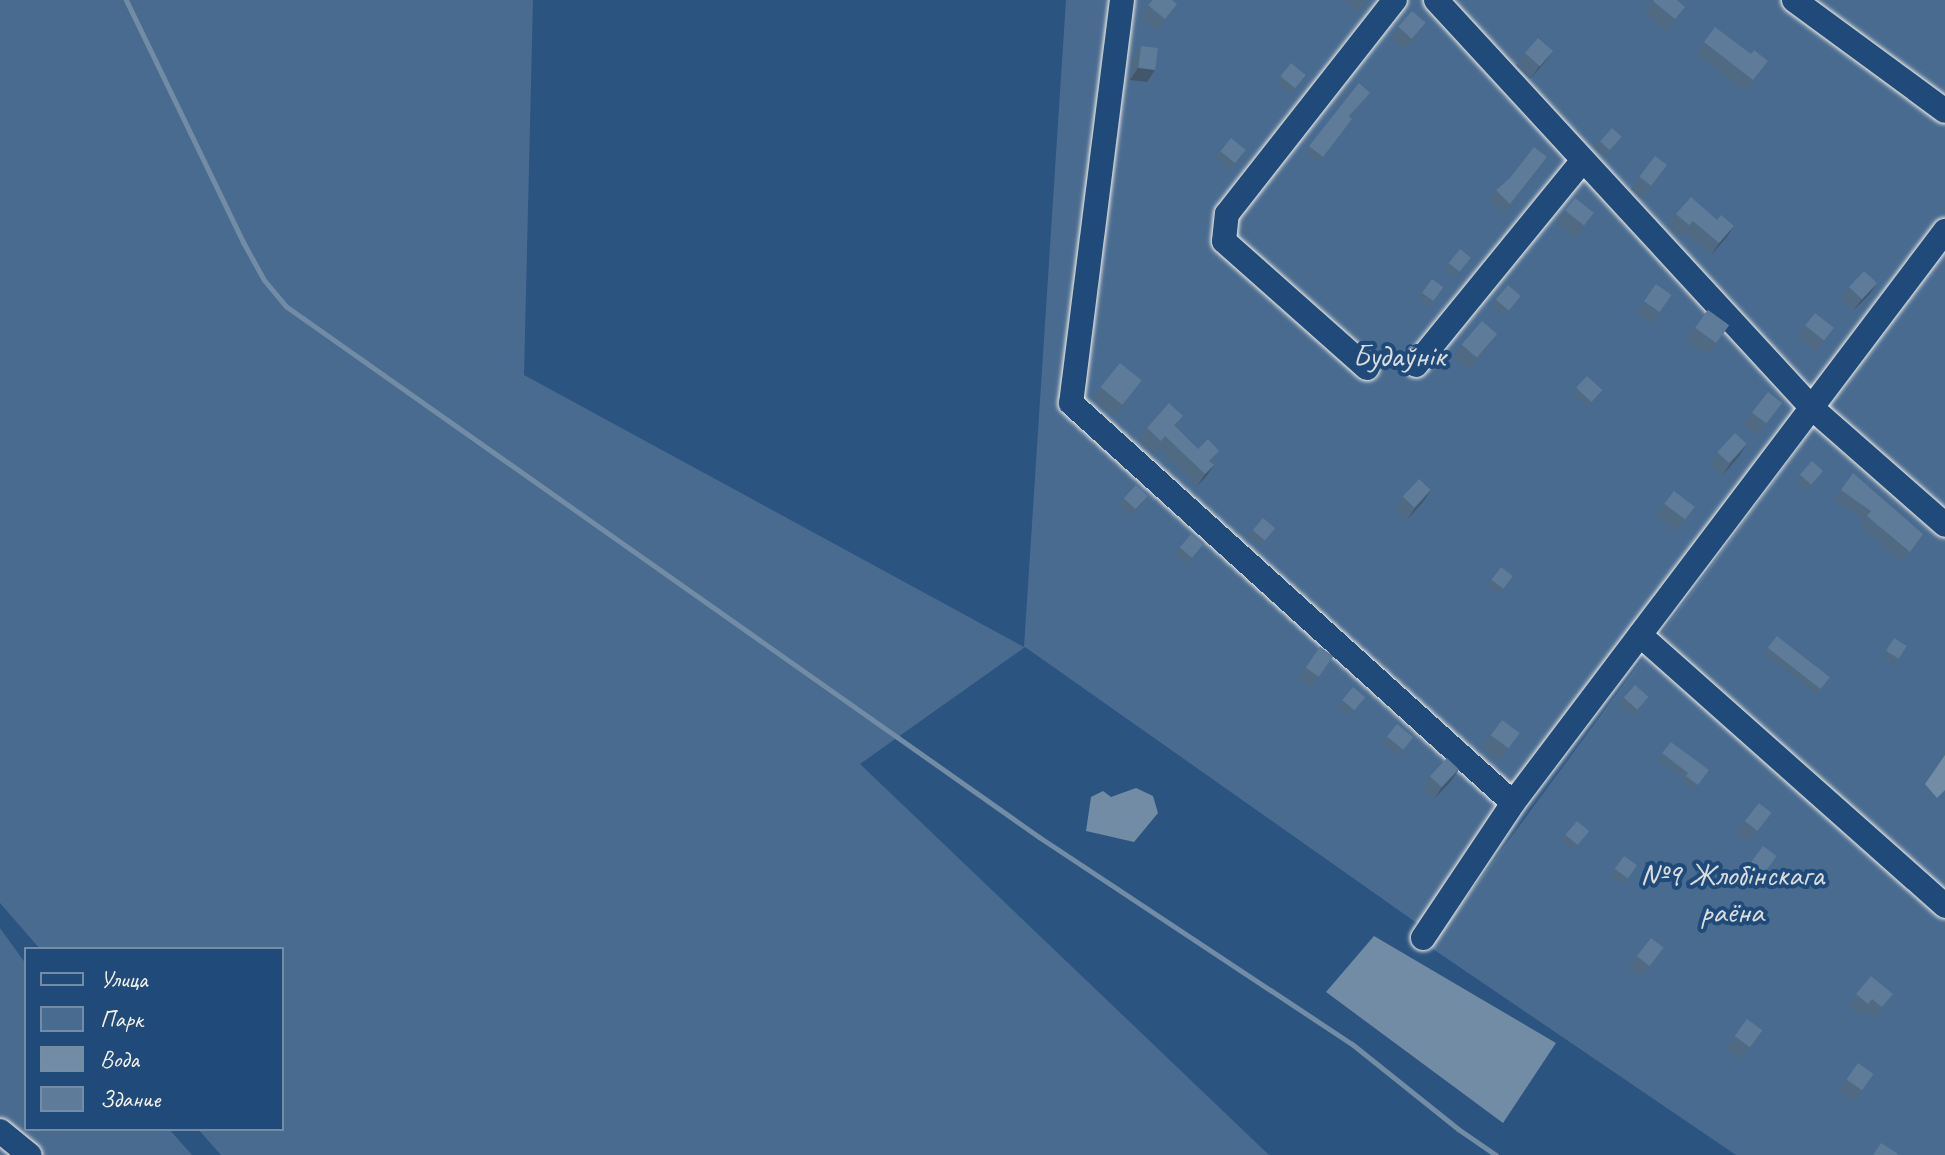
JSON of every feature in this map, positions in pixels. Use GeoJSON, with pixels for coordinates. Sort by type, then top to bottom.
{"type":"FeatureCollection","features":[{"type":"Feature","properties":{"kind":"street"},"geometry":{"type":"LineString","coordinates":[[1122,0],[1071,403],[1513,803]]}},
{"type":"Feature","properties":{"kind":"street"},"geometry":{"type":"LineString","coordinates":[[1367,368],[1224,241],[1227,214],[1395,0]]}},
{"type":"Feature","properties":{"kind":"street"},"geometry":{"type":"LineString","coordinates":[[1436,0],[1812,408],[1945,525]]}},
{"type":"Feature","properties":{"kind":"street"},"geometry":{"type":"LineString","coordinates":[[1794,0],[1945,111]]}},
{"type":"Feature","properties":{"kind":"street"},"geometry":{"type":"LineString","coordinates":[[1416,365],[1583,160]]}},
{"type":"Feature","properties":{"kind":"street"},"geometry":{"type":"LineString","coordinates":[[1423,938],[1513,803],[1945,231]]}},
{"type":"Feature","properties":{"kind":"street"},"geometry":{"type":"LineString","coordinates":[[1640,635],[1945,906]]}},
{"type":"Feature","properties":{"kind":"street"},"geometry":{"type":"LineString","coordinates":[[0,1131],[30,1155]]}},
{"type":"Feature","properties":{"kind":"green space","name":"Будаўнік"},"geometry":{"type":"Polygon","coordinates":[[[0,0],[533,0],[524,375],[1024,647],[1066,0],[1945,0],[1945,225],[1421,926],[1025,647],[860,764],[1269,1155],[221,1155],[200,1131],[284,1131],[284,947],[38,947],[0,903],[0,0]]]}},
{"type":"Feature","properties":{"kind":"green space","name":"№9 Жлобінскага раёна"},"geometry":{"type":"Polygon","coordinates":[[[1945,249],[1945,1155],[1736,1155],[1430,947],[1945,249]]]}},
{"type":"Feature","properties":{"kind":"green space"},"geometry":{"type":"Polygon","coordinates":[[[0,928],[24,961],[24,1131],[171,1131],[192,1155],[0,1155],[0,928]]]}},
{"type":"Feature","properties":{"kind":"water"},"geometry":{"type":"Polygon","coordinates":[[[1945,755],[1945,790],[1937,798],[1925,784],[1945,755]]]}},
{"type":"Feature","properties":{"kind":"water"},"geometry":{"type":"Polygon","coordinates":[[[1136,788],[1153,796],[1158,813],[1134,842],[1086,831],[1091,797],[1103,791],[1111,797],[1136,788]]]}},
{"type":"Feature","properties":{"kind":"water"},"geometry":{"type":"Polygon","coordinates":[[[1374,936],[1556,1043],[1503,1123],[1326,992],[1374,936]]]}},
{"type":"Feature","properties":{"kind":"building"},"geometry":{"type":"Polygon","coordinates":[[[1153,0],[1172,0],[1177,4],[1165,19],[1148,5],[1153,0]]]}},
{"type":"Feature","properties":{"kind":"building"},"geometry":{"type":"Polygon","coordinates":[[[1654,0],[1677,0],[1685,7],[1675,19],[1654,0]]]}},
{"type":"Feature","properties":{"kind":"building"},"geometry":{"type":"Polygon","coordinates":[[[1412,11],[1426,23],[1412,39],[1398,27],[1412,11]]]}},
{"type":"Feature","properties":{"kind":"building"},"geometry":{"type":"Polygon","coordinates":[[[1715,27],[1751,54],[1754,50],[1768,61],[1753,80],[1704,42],[1715,27]]]}},
{"type":"Feature","properties":{"kind":"building"},"geometry":{"type":"Polygon","coordinates":[[[1538,38],[1553,51],[1540,66],[1525,53],[1538,38]]]}},
{"type":"Feature","properties":{"kind":"building"},"geometry":{"type":"Polygon","coordinates":[[[1141,46],[1158,48],[1155,70],[1138,68],[1141,46]]]}},
{"type":"Feature","properties":{"kind":"building"},"geometry":{"type":"Polygon","coordinates":[[[1291,63],[1306,75],[1295,88],[1280,76],[1291,63]]]}},
{"type":"Feature","properties":{"kind":"building"},"geometry":{"type":"Polygon","coordinates":[[[1359,83],[1370,93],[1349,116],[1352,119],[1323,157],[1309,146],[1359,83]]]}},
{"type":"Feature","properties":{"kind":"building"},"geometry":{"type":"Polygon","coordinates":[[[1612,128],[1622,137],[1610,150],[1600,141],[1612,128]]]}},
{"type":"Feature","properties":{"kind":"building"},"geometry":{"type":"Polygon","coordinates":[[[1231,138],[1246,150],[1235,163],[1220,151],[1231,138]]]}},
{"type":"Feature","properties":{"kind":"building"},"geometry":{"type":"Polygon","coordinates":[[[1534,147],[1547,157],[1510,204],[1496,190],[1510,178],[1534,147]]]}},
{"type":"Feature","properties":{"kind":"building"},"geometry":{"type":"Polygon","coordinates":[[[1655,156],[1667,165],[1651,186],[1639,177],[1655,156]]]}},
{"type":"Feature","properties":{"kind":"building"},"geometry":{"type":"Polygon","coordinates":[[[1691,197],[1717,220],[1721,215],[1734,226],[1719,243],[1693,221],[1689,225],[1676,214],[1691,197]]]}},
{"type":"Feature","properties":{"kind":"building"},"geometry":{"type":"Polygon","coordinates":[[[1575,198],[1594,213],[1584,225],[1565,211],[1575,198]]]}},
{"type":"Feature","properties":{"kind":"building"},"geometry":{"type":"Polygon","coordinates":[[[1460,249],[1471,258],[1460,272],[1449,263],[1460,249]]]}},
{"type":"Feature","properties":{"kind":"building"},"geometry":{"type":"Polygon","coordinates":[[[1864,271],[1877,283],[1862,299],[1849,287],[1864,271]]]}},
{"type":"Feature","properties":{"kind":"building"},"geometry":{"type":"Polygon","coordinates":[[[1432,279],[1443,287],[1433,301],[1422,293],[1432,279]]]}},
{"type":"Feature","properties":{"kind":"building"},"geometry":{"type":"Polygon","coordinates":[[[1656,284],[1672,295],[1660,312],[1644,301],[1656,284]]]}},
{"type":"Feature","properties":{"kind":"building"},"geometry":{"type":"Polygon","coordinates":[[[1508,285],[1521,296],[1509,310],[1496,300],[1508,285]]]}},
{"type":"Feature","properties":{"kind":"building"},"geometry":{"type":"Polygon","coordinates":[[[1708,310],[1729,325],[1716,343],[1695,328],[1708,310]]]}},
{"type":"Feature","properties":{"kind":"building"},"geometry":{"type":"Polygon","coordinates":[[[1815,313],[1834,328],[1824,340],[1805,326],[1815,313]]]}},
{"type":"Feature","properties":{"kind":"building"},"geometry":{"type":"Polygon","coordinates":[[[1482,321],[1497,334],[1477,358],[1462,344],[1482,321]]]}},
{"type":"Feature","properties":{"kind":"building"},"geometry":{"type":"Polygon","coordinates":[[[1120,363],[1142,381],[1122,405],[1100,387],[1120,363]]]}},
{"type":"Feature","properties":{"kind":"building"},"geometry":{"type":"Polygon","coordinates":[[[1587,376],[1602,390],[1591,402],[1576,388],[1587,376]]]}},
{"type":"Feature","properties":{"kind":"building"},"geometry":{"type":"Polygon","coordinates":[[[1768,392],[1782,403],[1766,424],[1752,412],[1768,392]]]}},
{"type":"Feature","properties":{"kind":"building"},"geometry":{"type":"Polygon","coordinates":[[[1169,403],[1183,416],[1174,425],[1198,449],[1208,439],[1219,451],[1209,461],[1214,465],[1205,474],[1165,436],[1161,441],[1147,428],[1169,403]]]}},
{"type":"Feature","properties":{"kind":"building"},"geometry":{"type":"Polygon","coordinates":[[[1735,433],[1747,444],[1729,463],[1717,452],[1735,433]]]}},
{"type":"Feature","properties":{"kind":"building"},"geometry":{"type":"Polygon","coordinates":[[[1812,461],[1823,471],[1811,484],[1800,474],[1812,461]]]}},
{"type":"Feature","properties":{"kind":"building"},"geometry":{"type":"Polygon","coordinates":[[[1853,473],[1923,534],[1910,552],[1867,516],[1871,511],[1841,490],[1853,473]]]}},
{"type":"Feature","properties":{"kind":"building"},"geometry":{"type":"Polygon","coordinates":[[[1419,479],[1431,490],[1414,507],[1403,497],[1419,479]]]}},
{"type":"Feature","properties":{"kind":"building"},"geometry":{"type":"Polygon","coordinates":[[[1136,485],[1148,496],[1135,509],[1124,498],[1136,485]]]}},
{"type":"Feature","properties":{"kind":"building"},"geometry":{"type":"Polygon","coordinates":[[[1674,491],[1695,507],[1685,519],[1664,504],[1674,491]]]}},
{"type":"Feature","properties":{"kind":"building"},"geometry":{"type":"Polygon","coordinates":[[[1263,518],[1275,528],[1265,541],[1253,530],[1263,518]]]}},
{"type":"Feature","properties":{"kind":"building"},"geometry":{"type":"Polygon","coordinates":[[[1192,533],[1204,543],[1192,558],[1180,548],[1192,533]]]}},
{"type":"Feature","properties":{"kind":"building"},"geometry":{"type":"Polygon","coordinates":[[[1501,567],[1513,576],[1503,589],[1491,580],[1501,567]]]}},
{"type":"Feature","properties":{"kind":"building"},"geometry":{"type":"Polygon","coordinates":[[[1777,636],[1830,677],[1821,689],[1768,648],[1777,636]]]}},
{"type":"Feature","properties":{"kind":"building"},"geometry":{"type":"Polygon","coordinates":[[[1894,638],[1907,646],[1899,659],[1886,651],[1894,638]]]}},
{"type":"Feature","properties":{"kind":"building"},"geometry":{"type":"Polygon","coordinates":[[[1320,647],[1333,656],[1319,677],[1306,667],[1320,647]]]}},
{"type":"Feature","properties":{"kind":"building"},"geometry":{"type":"Polygon","coordinates":[[[1635,685],[1649,697],[1637,710],[1624,698],[1635,685]]]}},
{"type":"Feature","properties":{"kind":"building"},"geometry":{"type":"Polygon","coordinates":[[[1353,687],[1365,697],[1354,710],[1342,700],[1353,687]]]}},
{"type":"Feature","properties":{"kind":"building"},"geometry":{"type":"Polygon","coordinates":[[[1502,720],[1520,733],[1509,748],[1491,735],[1502,720]]]}},
{"type":"Feature","properties":{"kind":"building"},"geometry":{"type":"Polygon","coordinates":[[[1397,724],[1413,737],[1403,750],[1387,736],[1397,724]]]}},
{"type":"Feature","properties":{"kind":"building"},"geometry":{"type":"Polygon","coordinates":[[[1671,742],[1709,770],[1698,785],[1662,753],[1671,742]]]}},
{"type":"Feature","properties":{"kind":"building"},"geometry":{"type":"Polygon","coordinates":[[[1447,758],[1459,769],[1442,787],[1430,776],[1447,758]]]}},
{"type":"Feature","properties":{"kind":"building"},"geometry":{"type":"Polygon","coordinates":[[[1759,803],[1772,813],[1757,831],[1745,821],[1759,803]]]}},
{"type":"Feature","properties":{"kind":"building"},"geometry":{"type":"Polygon","coordinates":[[[1577,821],[1589,831],[1578,845],[1565,835],[1577,821]]]}},
{"type":"Feature","properties":{"kind":"building"},"geometry":{"type":"Polygon","coordinates":[[[1763,846],[1777,856],[1764,874],[1750,864],[1763,846]]]}},
{"type":"Feature","properties":{"kind":"building"},"geometry":{"type":"Polygon","coordinates":[[[1624,856],[1637,865],[1628,878],[1615,869],[1624,856]]]}},
{"type":"Feature","properties":{"kind":"building"},"geometry":{"type":"Polygon","coordinates":[[[1651,938],[1664,948],[1649,966],[1637,956],[1651,938]]]}},
{"type":"Feature","properties":{"kind":"building"},"geometry":{"type":"Polygon","coordinates":[[[1871,976],[1893,994],[1882,1007],[1872,999],[1868,1004],[1856,994],[1871,976]]]}},
{"type":"Feature","properties":{"kind":"building"},"geometry":{"type":"Polygon","coordinates":[[[1747,1019],[1762,1030],[1750,1047],[1735,1036],[1747,1019]]]}},
{"type":"Feature","properties":{"kind":"building"},"geometry":{"type":"Polygon","coordinates":[[[1858,1063],[1874,1074],[1862,1090],[1847,1079],[1858,1063]]]}},
{"type":"Feature","properties":{"kind":"building"},"geometry":{"type":"Polygon","coordinates":[[[1881,1143],[1898,1154],[1873,1155],[1881,1143]]]}},
{"type":"Feature","properties":{"kind":"waterway"},"geometry":{"type":"LineString","coordinates":[[126,0],[243,242],[264,280],[287,307],[1039,837],[1352,1044],[1458,1129],[1496,1155]]}}]}
